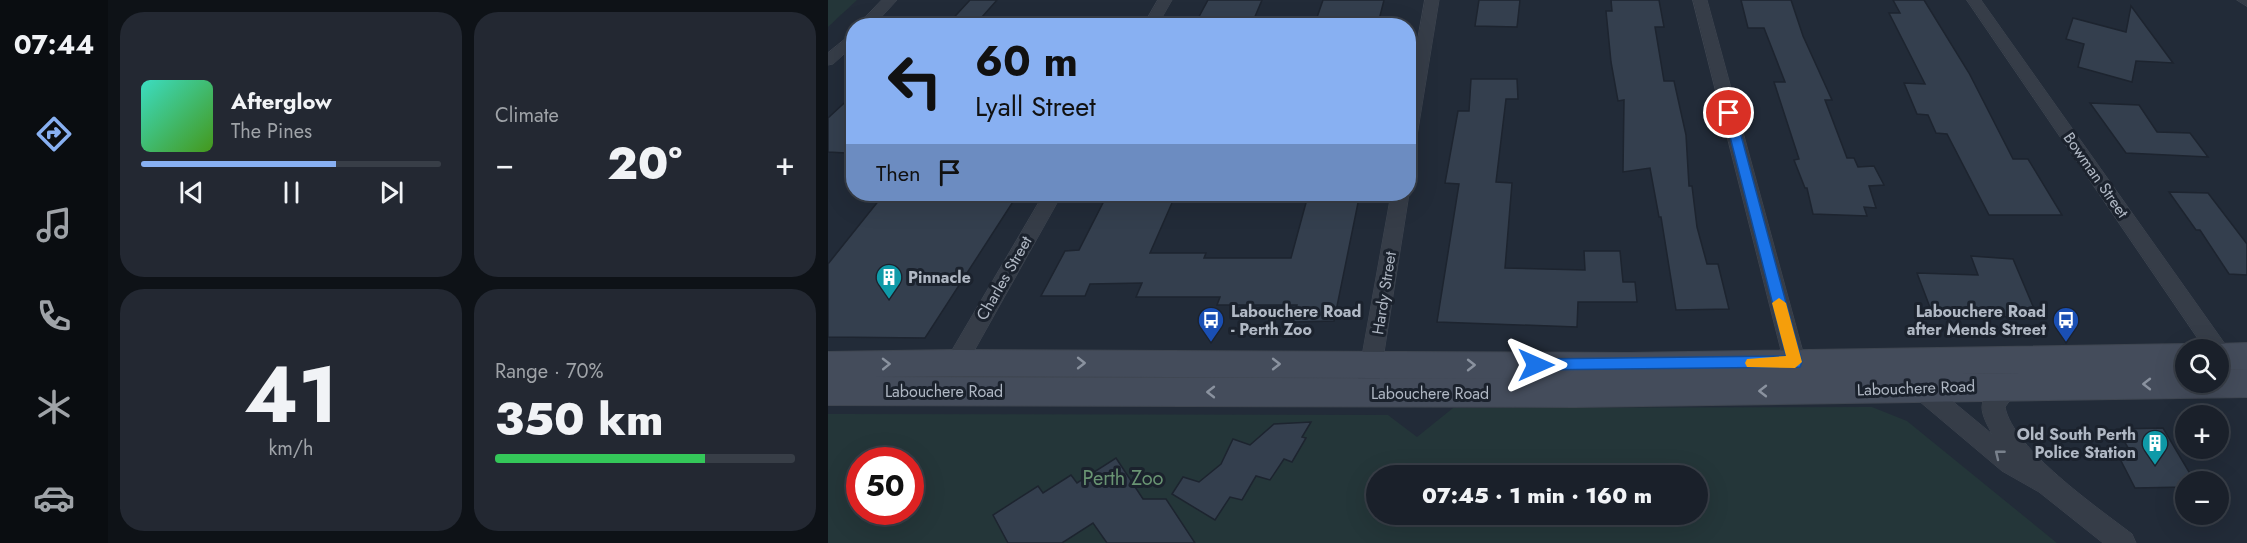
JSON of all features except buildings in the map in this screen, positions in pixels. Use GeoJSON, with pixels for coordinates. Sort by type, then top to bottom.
{"type":"FeatureCollection","features":[{"type":"Feature","properties":{"kind":"main road","name":"Labouchere Road"},"geometry":{"type":"LineString","coordinates":[[1799,377],[1898,361],[2175,357]]}},
{"type":"Feature","properties":{"kind":"main road","name":"Labouchere Road"},"geometry":{"type":"LineString","coordinates":[[828,390],[1369,379],[1799,377],[1918,389],[2010,385],[2230,362]]}},
{"type":"Feature","properties":{"kind":"main road","name":"Labouchere Road"},"geometry":{"type":"LineString","coordinates":[[828,365],[956,363],[1369,379]]}},
{"type":"Feature","properties":{"kind":"street"},"geometry":{"type":"LineString","coordinates":[[872,18],[890,0]]}},
{"type":"Feature","properties":{"kind":"street"},"geometry":{"type":"LineString","coordinates":[[1155,18],[1165,0]]}},
{"type":"Feature","properties":{"kind":"street"},"geometry":{"type":"LineString","coordinates":[[1416,95],[1432,0]]}},
{"type":"Feature","properties":{"kind":"street"},"geometry":{"type":"LineString","coordinates":[[1700,0],[1799,377]]}},
{"type":"Feature","properties":{"kind":"street","name":"Bowman Street"},"geometry":{"type":"LineString","coordinates":[[1974,0],[2230,362]]}},
{"type":"Feature","properties":{"kind":"street"},"geometry":{"type":"LineString","coordinates":[[828,61],[846,44]]}},
{"type":"Feature","properties":{"kind":"street","name":"Charles Street"},"geometry":{"type":"LineString","coordinates":[[956,363],[1049,201]]}},
{"type":"Feature","properties":{"kind":"street","name":"Hardy Street"},"geometry":{"type":"LineString","coordinates":[[1369,379],[1399,201]]}},
{"type":"Feature","properties":{"kind":"street"},"geometry":{"type":"LineString","coordinates":[[1898,361],[1918,389],[2010,463],[2049,484]]}},
{"type":"Feature","properties":{"kind":"street"},"geometry":{"type":"LineString","coordinates":[[1934,361],[1992,413],[2000,429],[2049,484],[2123,543]]}},
{"type":"Feature","properties":{"kind":"street"},"geometry":{"type":"LineString","coordinates":[[1992,413],[1996,398],[2010,385]]}},
{"type":"Feature","properties":{"kind":"green space"},"geometry":{"type":"Polygon","coordinates":[[[828,0],[857,0],[828,27],[828,0]]]}},
{"type":"Feature","properties":{"kind":"green space","name":"Perth Zoo"},"geometry":{"type":"Polygon","coordinates":[[[1872,407],[1907,421],[2057,543],[828,543],[828,414],[1388,415],[1417,437],[1453,408],[1872,407]]]}},
{"type":"Feature","properties":{"kind":"slow traffic"},"geometry":{"type":"LineString","coordinates":[[1752,363],[1795,362],[1779,303]]}},
{"type":"Feature","properties":{"kind":"place","name":"Pinnacle"},"geometry":{"type":"Point","coordinates":[889,300]}},
{"type":"Feature","properties":{"kind":"place","name":"Labouchere Road - Perth Zoo"},"geometry":{"type":"Point","coordinates":[1211,343]}},
{"type":"Feature","properties":{"kind":"place","name":"Labouchere Road after Mends Street"},"geometry":{"type":"Point","coordinates":[2066,343]}},
{"type":"Feature","properties":{"kind":"place","name":"Old South Perth Police Station"},"geometry":{"type":"Point","coordinates":[2155,466]}},
{"type":"Feature","properties":{"kind":"route"},"geometry":{"type":"LineString","coordinates":[[1536,365],[1629,366],[1795,362],[1729,113]]}}]}
